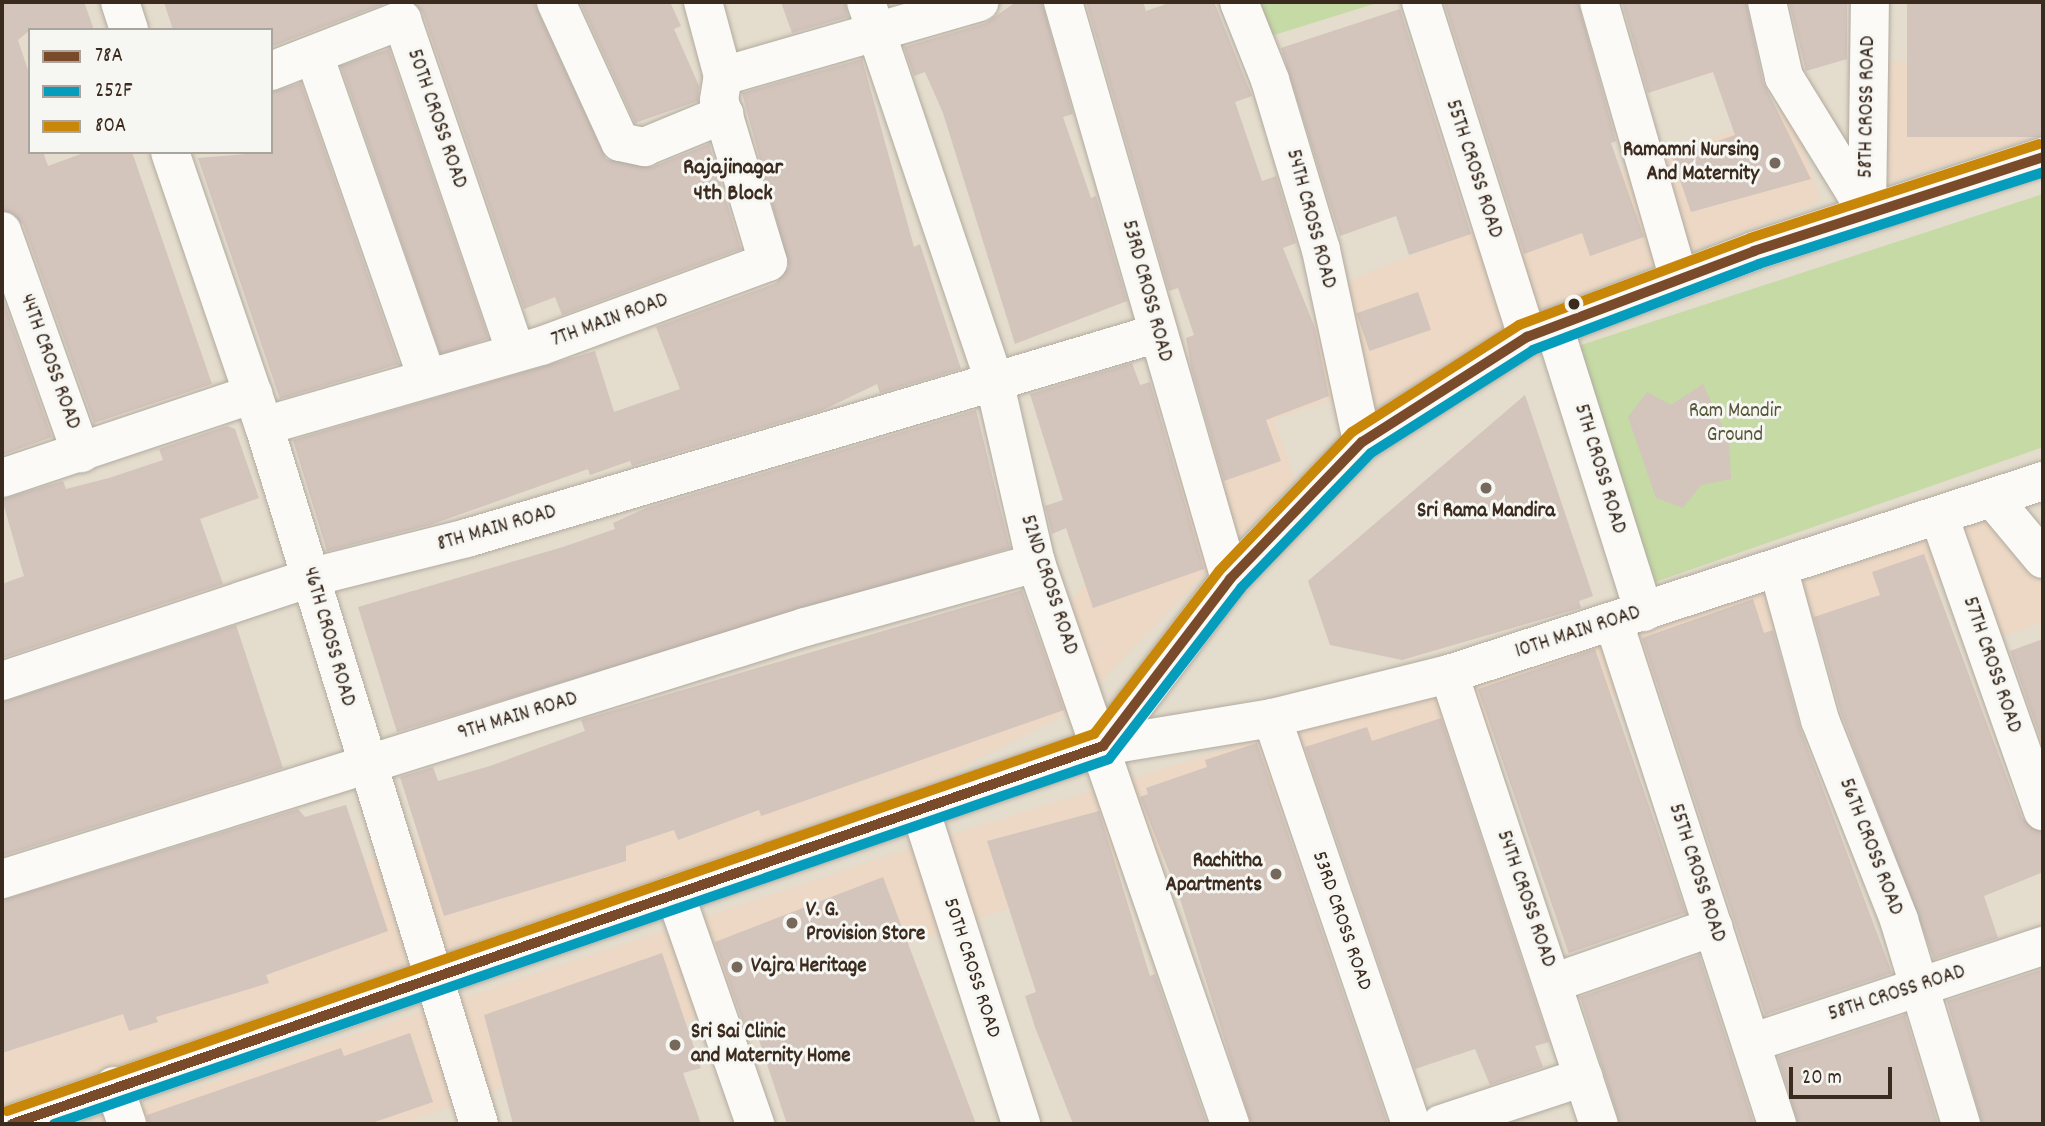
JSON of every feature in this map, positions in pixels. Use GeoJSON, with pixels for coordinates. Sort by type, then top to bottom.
{"type":"FeatureCollection","features":[{"type":"Feature","properties":{"kind":"street"},"geometry":{"type":"LineString","coordinates":[[120,2],[128,28]]}},
{"type":"Feature","properties":{"kind":"street"},"geometry":{"type":"LineString","coordinates":[[556,2],[620,142],[644,147],[724,114]]}},
{"type":"Feature","properties":{"kind":"street","name":"7TH MAIN ROAD"},"geometry":{"type":"LineString","coordinates":[[2,478],[81,453],[258,410],[427,377],[515,350],[768,262],[724,114],[723,76],[703,2]]}},
{"type":"Feature","properties":{"kind":"street"},"geometry":{"type":"LineString","coordinates":[[723,76],[872,18],[980,2]]}},
{"type":"Feature","properties":{"kind":"street","name":"53RD CROSS ROAD"},"geometry":{"type":"LineString","coordinates":[[1063,2],[1230,579]]}},
{"type":"Feature","properties":{"kind":"street","name":"54TH CROSS ROAD"},"geometry":{"type":"LineString","coordinates":[[1239,2],[1321,250],[1362,442]]}},
{"type":"Feature","properties":{"kind":"street","name":"55TH CROSS ROAD"},"geometry":{"type":"LineString","coordinates":[[1421,2],[1541,332]]}},
{"type":"Feature","properties":{"kind":"street"},"geometry":{"type":"LineString","coordinates":[[1599,2],[1679,280]]}},
{"type":"Feature","properties":{"kind":"street"},"geometry":{"type":"LineString","coordinates":[[1767,2],[1784,77],[1867,212]]}},
{"type":"Feature","properties":{"kind":"street","name":"58TH CROSS ROAD"},"geometry":{"type":"LineString","coordinates":[[1867,212],[1870,2]]}},
{"type":"Feature","properties":{"kind":"street","name":"52ND CROSS ROAD"},"geometry":{"type":"LineString","coordinates":[[872,18],[994,380],[1036,563],[1103,746],[1230,1124]]}},
{"type":"Feature","properties":{"kind":"street","name":"50TH CROSS ROAD"},"geometry":{"type":"LineString","coordinates":[[273,70],[402,20],[515,350]]}},
{"type":"Feature","properties":{"kind":"street"},"geometry":{"type":"LineString","coordinates":[[314,55],[427,377]]}},
{"type":"Feature","properties":{"kind":"street","name":"46TH CROSS ROAD"},"geometry":{"type":"LineString","coordinates":[[171,154],[312,577],[364,764],[434,974],[479,1124]]}},
{"type":"Feature","properties":{"kind":"street"},"geometry":{"type":"LineString","coordinates":[[1103,746],[1230,579],[1362,442],[1541,332],[1867,212],[2043,157]]}},
{"type":"Feature","properties":{"kind":"street","name":"44TH CROSS ROAD"},"geometry":{"type":"LineString","coordinates":[[2,231],[81,453]]}},
{"type":"Feature","properties":{"kind":"street","name":"5TH CROSS ROAD"},"geometry":{"type":"LineString","coordinates":[[1541,332],[1629,617]]}},
{"type":"Feature","properties":{"kind":"street","name":"8TH MAIN ROAD"},"geometry":{"type":"LineString","coordinates":[[2,681],[312,577],[467,538],[1158,333]]}},
{"type":"Feature","properties":{"kind":"street","name":"10TH MAIN ROAD"},"geometry":{"type":"LineString","coordinates":[[12,1124],[434,974],[921,812],[1103,746],[1272,718],[1449,674],[1940,519],[2043,481]]}},
{"type":"Feature","properties":{"kind":"street"},"geometry":{"type":"LineString","coordinates":[[1993,499],[2043,559]]}},
{"type":"Feature","properties":{"kind":"street","name":"57TH CROSS ROAD"},"geometry":{"type":"LineString","coordinates":[[1940,519],[2043,811]]}},
{"type":"Feature","properties":{"kind":"street","name":"9TH MAIN ROAD"},"geometry":{"type":"LineString","coordinates":[[2,879],[364,764],[1036,563]]}},
{"type":"Feature","properties":{"kind":"street","name":"56TH CROSS ROAD"},"geometry":{"type":"LineString","coordinates":[[1779,571],[1820,720],[1920,987],[1961,1124]]}},
{"type":"Feature","properties":{"kind":"street","name":"55TH CROSS ROAD"},"geometry":{"type":"LineString","coordinates":[[1629,617],[1713,927],[1777,1124]]}},
{"type":"Feature","properties":{"kind":"street","name":"54TH CROSS ROAD"},"geometry":{"type":"LineString","coordinates":[[1449,674],[1599,1124]]}},
{"type":"Feature","properties":{"kind":"street","name":"53RD CROSS ROAD"},"geometry":{"type":"LineString","coordinates":[[1272,718],[1411,1124]]}},
{"type":"Feature","properties":{"kind":"street","name":"50TH CROSS ROAD"},"geometry":{"type":"LineString","coordinates":[[921,812],[1021,1124]]}},
{"type":"Feature","properties":{"kind":"street"},"geometry":{"type":"LineString","coordinates":[[675,894],[755,1124]]}},
{"type":"Feature","properties":{"kind":"street"},"geometry":{"type":"LineString","coordinates":[[1553,983],[1713,927]]}},
{"type":"Feature","properties":{"kind":"street","name":"58TH CROSS ROAD"},"geometry":{"type":"LineString","coordinates":[[1751,1043],[2043,946]]}},
{"type":"Feature","properties":{"kind":"street"},"geometry":{"type":"LineString","coordinates":[[1441,1124],[1583,1077]]}},
{"type":"Feature","properties":{"kind":"street"},"geometry":{"type":"LineString","coordinates":[[114,1086],[127,1124]]}},
{"type":"Feature","properties":{"kind":"shaded area"},"geometry":{"type":"Polygon","coordinates":[[[1991,2],[2043,2],[2043,135],[1880,184],[1878,61],[1981,62],[1991,2]]]}},
{"type":"Feature","properties":{"kind":"shaded area"},"geometry":{"type":"Polygon","coordinates":[[[1789,108],[1821,201],[1536,310],[1352,439],[1339,398],[1274,419],[1295,480],[1075,709],[902,799],[2,1110],[2,981],[1030,647],[1354,278],[1789,108]]]}},
{"type":"Feature","properties":{"kind":"shaded area"},"geometry":{"type":"Polygon","coordinates":[[[2021,503],[2043,535],[2043,622],[1993,640],[1954,526],[2021,503]]]}},
{"type":"Feature","properties":{"kind":"shaded area"},"geometry":{"type":"Polygon","coordinates":[[[1932,531],[1948,574],[401,1124],[87,1124],[962,831],[1932,531]]]}},
{"type":"Feature","properties":{"kind":"green space"},"geometry":{"type":"Polygon","coordinates":[[[1249,2],[1380,2],[1261,39],[1249,2]]]}},
{"type":"Feature","properties":{"kind":"green space","name":"Ram Mandir Ground"},"geometry":{"type":"Polygon","coordinates":[[[2043,194],[2043,447],[1655,582],[1572,348],[2043,194]]]}},
{"type":"Feature","properties":{"kind":"building"},"geometry":{"type":"Polygon","coordinates":[[[2,2],[84,2],[93,28],[28,28],[28,32],[18,40],[28,70],[28,154],[44,154],[48,166],[81,154],[133,154],[212,384],[94,423],[23,224],[2,210],[2,2]]]}},
{"type":"Feature","properties":{"kind":"building"},"geometry":{"type":"Polygon","coordinates":[[[164,2],[389,2],[273,46],[273,28],[172,28],[164,2]]]}},
{"type":"Feature","properties":{"kind":"building"},"geometry":{"type":"Polygon","coordinates":[[[413,2],[534,2],[606,159],[652,167],[709,144],[741,249],[562,315],[555,297],[524,309],[423,13],[413,2]]]}},
{"type":"Feature","properties":{"kind":"building"},"geometry":{"type":"Polygon","coordinates":[[[580,2],[670,2],[681,26],[674,29],[699,86],[698,101],[635,123],[580,2]]]}},
{"type":"Feature","properties":{"kind":"building"},"geometry":{"type":"Polygon","coordinates":[[[781,2],[845,2],[848,17],[792,33],[781,2]]]}},
{"type":"Feature","properties":{"kind":"building"},"geometry":{"type":"Polygon","coordinates":[[[1016,2],[1042,2],[1073,114],[1063,117],[1091,198],[1096,196],[1127,301],[1015,344],[943,113],[925,72],[914,76],[904,47],[986,23],[1016,2]]]}},
{"type":"Feature","properties":{"kind":"building"},"geometry":{"type":"Polygon","coordinates":[[[1086,2],[1143,2],[1146,11],[1172,2],[1214,2],[1252,96],[1235,102],[1262,181],[1276,176],[1296,243],[1283,248],[1315,328],[1329,396],[1266,420],[1281,461],[1224,481],[1191,367],[1186,338],[1194,335],[1178,288],[1169,291],[1086,2]]]}},
{"type":"Feature","properties":{"kind":"building"},"geometry":{"type":"Polygon","coordinates":[[[1444,2],[1578,2],[1616,141],[1611,143],[1644,237],[1590,256],[1582,233],[1524,254],[1444,2]]]}},
{"type":"Feature","properties":{"kind":"building"},"geometry":{"type":"Polygon","coordinates":[[[1622,2],[1746,2],[1763,82],[1811,179],[1691,212],[1672,157],[1735,135],[1713,72],[1648,93],[1622,2]]]}},
{"type":"Feature","properties":{"kind":"building"},"geometry":{"type":"Polygon","coordinates":[[[1789,2],[1847,2],[1847,59],[1806,71],[1789,2]]]}},
{"type":"Feature","properties":{"kind":"building"},"geometry":{"type":"Polygon","coordinates":[[[1907,2],[2043,2],[2043,137],[1907,137],[1907,2]]]}},
{"type":"Feature","properties":{"kind":"building"},"geometry":{"type":"Polygon","coordinates":[[[1400,9],[1471,234],[1409,255],[1396,216],[1340,236],[1281,48],[1400,9]]]}},
{"type":"Feature","properties":{"kind":"building"},"geometry":{"type":"Polygon","coordinates":[[[389,49],[489,338],[440,355],[341,66],[389,49]]]}},
{"type":"Feature","properties":{"kind":"building"},"geometry":{"type":"Polygon","coordinates":[[[862,59],[914,247],[920,244],[961,369],[880,393],[877,384],[823,410],[632,466],[630,461],[590,475],[588,469],[430,525],[327,551],[293,440],[595,351],[614,412],[680,389],[656,327],[776,283],[789,267],[742,93],[862,59]]]}},
{"type":"Feature","properties":{"kind":"building"},"geometry":{"type":"Polygon","coordinates":[[[301,83],[399,364],[280,399],[198,158],[273,154],[273,91],[301,83]]]}},
{"type":"Feature","properties":{"kind":"building"},"geometry":{"type":"Polygon","coordinates":[[[1418,292],[1431,330],[1370,351],[1357,313],[1418,292]]]}},
{"type":"Feature","properties":{"kind":"building"},"geometry":{"type":"Polygon","coordinates":[[[2,296],[52,437],[2,455],[2,296]]]}},
{"type":"Feature","properties":{"kind":"building"},"geometry":{"type":"Polygon","coordinates":[[[1132,363],[1140,385],[1150,382],[1204,569],[1093,608],[1066,528],[1052,534],[1045,506],[1063,500],[1030,394],[1132,363]]]}},
{"type":"Feature","properties":{"kind":"building"},"geometry":{"type":"Polygon","coordinates":[[[1703,384],[1729,441],[1731,479],[1701,485],[1683,508],[1656,498],[1628,417],[1647,392],[1671,405],[1703,384]]]}},
{"type":"Feature","properties":{"kind":"building","name":"Sri Rama Mandira"},"geometry":{"type":"Polygon","coordinates":[[[1525,395],[1593,596],[1579,601],[1581,608],[1402,660],[1330,645],[1308,581],[1525,395]]]}},
{"type":"Feature","properties":{"kind":"building"},"geometry":{"type":"Polygon","coordinates":[[[976,410],[1010,548],[397,732],[358,607],[563,547],[615,529],[613,523],[646,508],[976,410]]]}},
{"type":"Feature","properties":{"kind":"building"},"geometry":{"type":"Polygon","coordinates":[[[227,426],[235,429],[259,498],[200,519],[223,584],[2,658],[2,584],[24,576],[2,499],[63,481],[66,489],[109,478],[163,460],[159,449],[227,426]]]}},
{"type":"Feature","properties":{"kind":"building"},"geometry":{"type":"Polygon","coordinates":[[[1924,554],[2022,818],[2043,832],[2043,872],[1984,896],[1998,938],[1934,959],[1841,713],[1814,617],[1880,595],[1872,572],[1924,554]]]}},
{"type":"Feature","properties":{"kind":"building"},"geometry":{"type":"Polygon","coordinates":[[[1022,590],[1064,710],[761,816],[759,810],[678,840],[674,830],[626,846],[626,861],[444,916],[400,777],[433,767],[438,781],[490,766],[585,731],[581,720],[1022,590]]]}},
{"type":"Feature","properties":{"kind":"building"},"geometry":{"type":"Polygon","coordinates":[[[1753,599],[1764,633],[1773,630],[1800,728],[1892,973],[1765,1015],[1642,638],[1753,599]]]}},
{"type":"Feature","properties":{"kind":"building"},"geometry":{"type":"Polygon","coordinates":[[[236,625],[283,768],[2,856],[2,702],[236,625]]]}},
{"type":"Feature","properties":{"kind":"building"},"geometry":{"type":"Polygon","coordinates":[[[2043,639],[2043,746],[2010,651],[2043,639]]]}},
{"type":"Feature","properties":{"kind":"building"},"geometry":{"type":"Polygon","coordinates":[[[1595,649],[1686,913],[1569,953],[1478,689],[1595,649]]]}},
{"type":"Feature","properties":{"kind":"building"},"geometry":{"type":"Polygon","coordinates":[[[1441,718],[1549,1042],[1535,1046],[1543,1067],[1490,1085],[1475,1049],[1415,1069],[1305,747],[1367,727],[1372,741],[1441,718]]]}},
{"type":"Feature","properties":{"kind":"building"},"geometry":{"type":"Polygon","coordinates":[[[1257,743],[1388,1124],[1251,1124],[1181,902],[1140,797],[1148,794],[1146,788],[1207,767],[1205,760],[1257,743]]]}},
{"type":"Feature","properties":{"kind":"building"},"geometry":{"type":"Polygon","coordinates":[[[346,805],[388,931],[266,975],[269,983],[156,1017],[158,1022],[129,1031],[123,1014],[2,1053],[2,900],[298,809],[305,817],[346,805]]]}},
{"type":"Feature","properties":{"kind":"building"},"geometry":{"type":"Polygon","coordinates":[[[1099,811],[1150,976],[1155,974],[1207,1124],[1073,1124],[1035,1027],[1025,996],[1036,992],[987,841],[1099,811]]]}},
{"type":"Feature","properties":{"kind":"building"},"geometry":{"type":"Polygon","coordinates":[[[883,877],[976,1124],[787,1124],[757,1034],[748,1037],[715,942],[883,877]]]}},
{"type":"Feature","properties":{"kind":"building"},"geometry":{"type":"Polygon","coordinates":[[[662,953],[701,1068],[683,1073],[701,1124],[513,1124],[484,1015],[662,953]]]}},
{"type":"Feature","properties":{"kind":"building"},"geometry":{"type":"Polygon","coordinates":[[[1699,955],[1754,1124],[1620,1124],[1580,997],[1699,955]]]}},
{"type":"Feature","properties":{"kind":"building"},"geometry":{"type":"Polygon","coordinates":[[[2043,969],[2043,1124],[1982,1124],[1947,1001],[2043,969]]]}},
{"type":"Feature","properties":{"kind":"building"},"geometry":{"type":"Polygon","coordinates":[[[1905,1015],[1938,1124],[1798,1124],[1778,1057],[1905,1015]]]}},
{"type":"Feature","properties":{"kind":"building"},"geometry":{"type":"Polygon","coordinates":[[[410,1033],[433,1102],[369,1124],[148,1124],[147,1115],[341,1048],[344,1056],[410,1033]]]}},
{"type":"Feature","properties":{"kind":"transit line","name":"80A"},"geometry":{"type":"LineString","coordinates":[[7,1111],[1094,734],[1219,571],[1352,432],[1519,325],[1750,238],[2039,144]]}},
{"type":"Feature","properties":{"kind":"transit line","name":"78A"},"geometry":{"type":"LineString","coordinates":[[12,1124],[1103,746],[1230,579],[1362,442],[1527,337],[1754,251],[2043,157]]}},
{"type":"Feature","properties":{"kind":"transit line","name":"252F"},"geometry":{"type":"LineString","coordinates":[[54,1124],[1109,759],[1241,588],[1371,453],[1533,350],[1759,264],[2043,172]]}},
{"type":"Feature","properties":{"kind":"place","name":"Ramamni Nursing And Maternity"},"geometry":{"type":"Point","coordinates":[1775,163]}},
{"type":"Feature","properties":{"kind":"place","name":"Sri Rama Mandira"},"geometry":{"type":"Point","coordinates":[1486,488]}},
{"type":"Feature","properties":{"kind":"place","name":"Rachitha Apartments"},"geometry":{"type":"Point","coordinates":[1276,874]}},
{"type":"Feature","properties":{"kind":"place","name":"V. G. Provision Store"},"geometry":{"type":"Point","coordinates":[792,923]}},
{"type":"Feature","properties":{"kind":"place","name":"Vajra Heritage"},"geometry":{"type":"Point","coordinates":[737,967]}},
{"type":"Feature","properties":{"kind":"place","name":"Sri Sai Clinic and Maternity Home"},"geometry":{"type":"Point","coordinates":[675,1045]}},
{"type":"Feature","properties":{"kind":"district","name":"Rajajinagar 4th Block"},"geometry":{"type":"Point","coordinates":[733,182]}}]}
